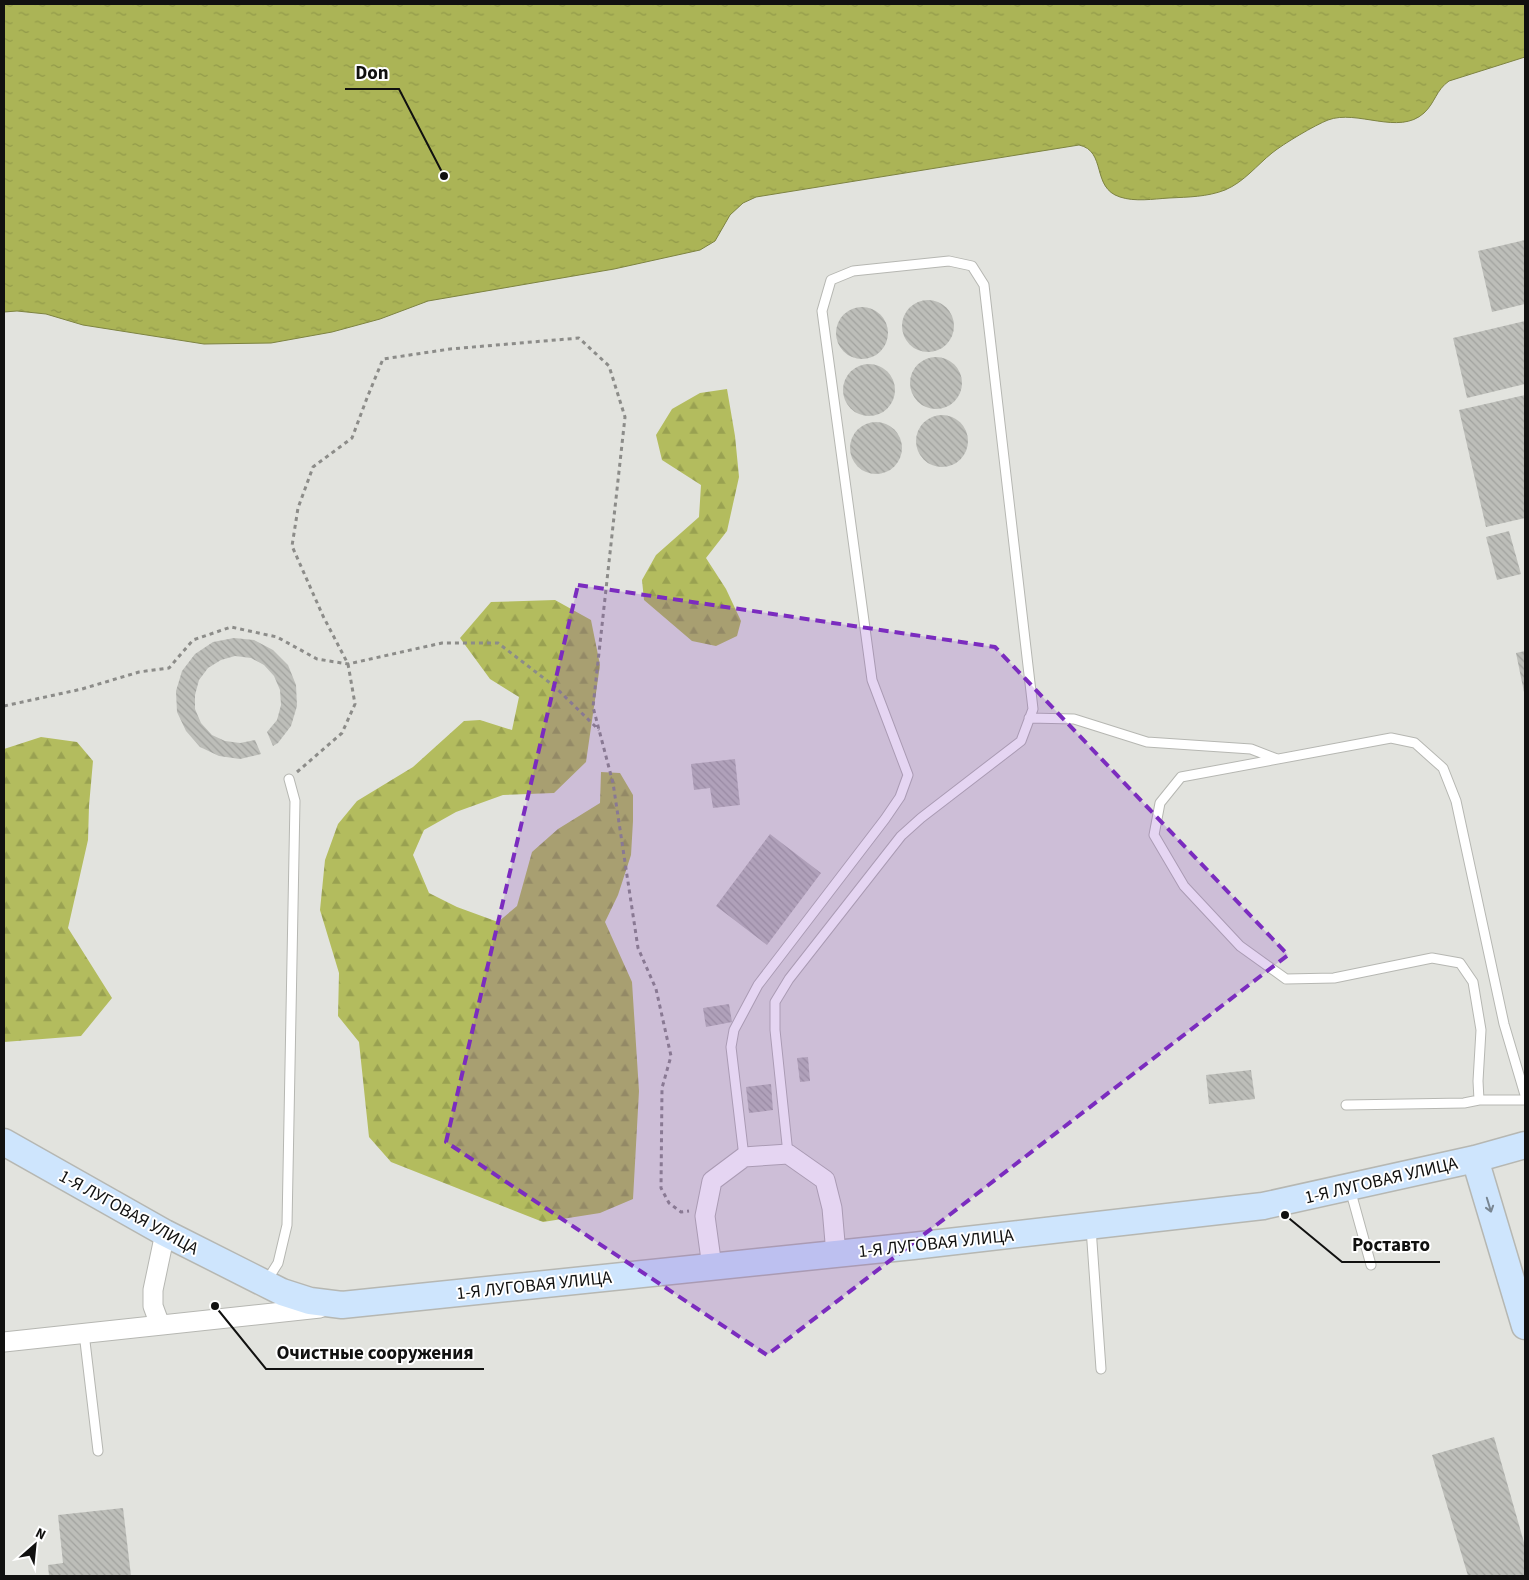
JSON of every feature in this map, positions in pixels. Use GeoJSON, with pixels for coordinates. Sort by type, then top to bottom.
{"type":"FeatureCollection","features":[{"type":"Feature","properties":{"kind":"main road","name":"1-Я ЛУГОВАЯ УЛИЦА"},"geometry":{"type":"LineString","coordinates":[[4,1142],[165,1234],[265,1284],[282,1292],[310,1300],[342,1305],[836,1254],[1263,1206],[1475,1159],[1525,1145]]}},
{"type":"Feature","properties":{"kind":"main road"},"geometry":{"type":"LineString","coordinates":[[1475,1159],[1525,1326]]}},
{"type":"Feature","properties":{"kind":"street"},"geometry":{"type":"LineString","coordinates":[[712,1267],[705,1216],[712,1181],[744,1157],[788,1154],[825,1180],[832,1208],[836,1254]]}},
{"type":"Feature","properties":{"kind":"street"},"geometry":{"type":"LineString","coordinates":[[160,1325],[153,1306],[153,1290],[165,1234]]}},
{"type":"Feature","properties":{"kind":"street","name":"1-Я ЛУГОВАЯ УЛИЦА"},"geometry":{"type":"LineString","coordinates":[[4,1342],[342,1305]]}},
{"type":"Feature","properties":{"kind":"lane"},"geometry":{"type":"LineString","coordinates":[[744,1157],[731,1047],[734,1030],[758,985],[885,819],[900,797],[908,775],[872,680],[822,311],[831,280],[853,272],[949,261],[972,266],[984,285],[1033,709],[1021,741],[921,818],[901,836],[789,979],[775,1002],[775,1030],[788,1154]]}},
{"type":"Feature","properties":{"kind":"lane"},"geometry":{"type":"LineString","coordinates":[[1029,718],[1074,719],[1147,742],[1251,749],[1277,759]]}},
{"type":"Feature","properties":{"kind":"lane"},"geometry":{"type":"LineString","coordinates":[[1479,1100],[1478,1081],[1481,1030],[1473,982],[1460,963],[1432,958],[1334,978],[1286,979],[1240,946],[1184,886],[1154,835],[1160,803],[1182,777],[1391,738],[1415,743],[1443,768],[1456,801],[1504,1024],[1525,1095]]}},
{"type":"Feature","properties":{"kind":"lane"},"geometry":{"type":"LineString","coordinates":[[265,1284],[278,1263],[287,1226],[295,801],[289,779]]}},
{"type":"Feature","properties":{"kind":"lane"},"geometry":{"type":"LineString","coordinates":[[1346,1105],[1525,1100]]}},
{"type":"Feature","properties":{"kind":"lane"},"geometry":{"type":"LineString","coordinates":[[1350,1187],[1371,1265]]}},
{"type":"Feature","properties":{"kind":"lane"},"geometry":{"type":"LineString","coordinates":[[1091,1226],[1101,1369]]}},
{"type":"Feature","properties":{"kind":"lane"},"geometry":{"type":"LineString","coordinates":[[84,1333],[98,1451]]}},
{"type":"Feature","properties":{"kind":"path"},"geometry":{"type":"LineString","coordinates":[[289,779],[342,733],[355,704],[348,664],[323,616],[292,546],[298,508],[313,467],[352,438],[383,359],[450,348],[579,338],[609,366],[625,417],[593,707],[613,783],[638,948],[656,989],[671,1056],[662,1088],[661,1188],[670,1203],[682,1212],[707,1207]]}},
{"type":"Feature","properties":{"kind":"path"},"geometry":{"type":"LineString","coordinates":[[4,706],[82,689],[139,672],[169,668],[193,640],[231,627],[277,637],[317,659],[348,664],[442,643],[498,643],[554,686],[599,730]]}},
{"type":"Feature","properties":{"kind":"highlighted area"},"geometry":{"type":"Polygon","coordinates":[[[578,585],[995,647],[1288,955],[767,1355],[446,1142],[578,585]]]}},
{"type":"Feature","properties":{"kind":"green space"},"geometry":{"type":"Polygon","coordinates":[[[727,389],[735,436],[739,477],[727,531],[706,558],[726,589],[741,621],[737,636],[716,646],[692,641],[644,600],[642,580],[656,555],[699,517],[701,485],[662,460],[656,435],[672,409],[700,393],[727,389]]]}},
{"type":"Feature","properties":{"kind":"green space"},"geometry":{"type":"Polygon","coordinates":[[[555,600],[591,620],[600,665],[586,762],[554,793],[503,795],[456,812],[424,830],[413,855],[429,893],[457,907],[498,922],[517,906],[532,852],[558,829],[600,803],[601,772],[620,773],[633,795],[631,855],[618,895],[605,922],[632,982],[639,1091],[633,1199],[600,1213],[543,1222],[391,1162],[369,1137],[359,1042],[338,1016],[339,973],[320,910],[325,860],[338,824],[357,801],[413,767],[464,721],[480,720],[512,730],[519,697],[490,679],[460,638],[491,602],[555,600]]]}},
{"type":"Feature","properties":{"kind":"green space"},"geometry":{"type":"Polygon","coordinates":[[[41,737],[77,742],[93,761],[88,840],[68,928],[112,998],[81,1036],[4,1042],[4,749],[41,737]]]}},
{"type":"Feature","properties":{"kind":"water"},"geometry":{"type":"Polygon","coordinates":[[[4,4],[1525,4],[1525,57],[1449,81],[1441,88],[1428,109],[1414,119],[1403,122],[1390,122],[1339,117],[1322,122],[1277,149],[1232,187],[1211,194],[1144,200],[1120,197],[1105,186],[1093,154],[1088,149],[1079,145],[756,197],[743,203],[730,215],[715,241],[700,250],[614,269],[428,301],[380,319],[332,332],[271,343],[204,344],[83,325],[46,314],[17,311],[4,312],[4,4]]]}},
{"type":"Feature","properties":{"kind":"building"},"geometry":{"type":"Polygon","coordinates":[[[1525,240],[1525,304],[1492,312],[1478,251],[1525,240]]]}},
{"type":"Feature","properties":{"kind":"building"},"geometry":{"type":"Polygon","coordinates":[[[923,300],[933,300],[947,307],[954,321],[954,331],[947,345],[933,352],[923,352],[913,348],[906,341],[902,331],[902,321],[906,311],[913,304],[923,300]]]}},
{"type":"Feature","properties":{"kind":"building"},"geometry":{"type":"Polygon","coordinates":[[[857,307],[867,307],[881,314],[888,328],[888,338],[881,352],[867,359],[857,359],[847,355],[840,348],[836,338],[836,328],[840,318],[847,311],[857,307]]]}},
{"type":"Feature","properties":{"kind":"building"},"geometry":{"type":"Polygon","coordinates":[[[1525,321],[1525,384],[1467,398],[1453,338],[1525,321]]]}},
{"type":"Feature","properties":{"kind":"building"},"geometry":{"type":"Polygon","coordinates":[[[931,357],[941,357],[955,364],[962,378],[962,388],[955,402],[941,409],[931,409],[921,405],[914,398],[910,388],[910,378],[914,368],[921,361],[931,357]]]}},
{"type":"Feature","properties":{"kind":"building"},"geometry":{"type":"Polygon","coordinates":[[[864,364],[874,364],[888,371],[895,385],[895,395],[888,409],[874,416],[864,416],[854,412],[847,405],[843,395],[843,385],[847,375],[854,368],[864,364]]]}},
{"type":"Feature","properties":{"kind":"building"},"geometry":{"type":"Polygon","coordinates":[[[1525,395],[1525,518],[1486,527],[1459,410],[1525,395]]]}},
{"type":"Feature","properties":{"kind":"building"},"geometry":{"type":"Polygon","coordinates":[[[937,415],[947,415],[961,422],[968,436],[968,446],[961,460],[947,467],[937,467],[927,463],[920,456],[916,446],[916,436],[920,426],[927,419],[937,415]]]}},
{"type":"Feature","properties":{"kind":"building"},"geometry":{"type":"Polygon","coordinates":[[[871,422],[881,422],[895,429],[902,443],[902,453],[895,467],[881,474],[871,474],[861,470],[854,463],[850,453],[850,443],[854,433],[861,426],[871,422]]]}},
{"type":"Feature","properties":{"kind":"building"},"geometry":{"type":"Polygon","coordinates":[[[1509,531],[1521,574],[1497,580],[1486,537],[1509,531]]]}},
{"type":"Feature","properties":{"kind":"building"},"geometry":{"type":"Polygon","coordinates":[[[234,638],[254,640],[273,650],[288,665],[296,685],[297,706],[291,726],[278,743],[273,746],[267,732],[277,720],[281,705],[280,690],[274,676],[264,665],[251,658],[235,656],[221,660],[208,668],[199,680],[195,695],[195,709],[201,723],[212,735],[225,741],[240,743],[255,740],[261,754],[240,759],[219,756],[200,747],[186,731],[177,712],[176,691],[182,671],[195,654],[213,642],[234,638]]]}},
{"type":"Feature","properties":{"kind":"building"},"geometry":{"type":"Polygon","coordinates":[[[1525,651],[1525,692],[1524,692],[1516,653],[1525,651]]]}},
{"type":"Feature","properties":{"kind":"building"},"geometry":{"type":"Polygon","coordinates":[[[735,759],[740,805],[713,808],[710,788],[694,790],[691,764],[735,759]]]}},
{"type":"Feature","properties":{"kind":"building"},"geometry":{"type":"Polygon","coordinates":[[[770,834],[821,873],[767,945],[716,906],[770,834]]]}},
{"type":"Feature","properties":{"kind":"building"},"geometry":{"type":"Polygon","coordinates":[[[729,1004],[732,1022],[706,1027],[703,1008],[729,1004]]]}},
{"type":"Feature","properties":{"kind":"building"},"geometry":{"type":"Polygon","coordinates":[[[808,1057],[810,1081],[800,1082],[797,1058],[808,1057]]]}},
{"type":"Feature","properties":{"kind":"building"},"geometry":{"type":"Polygon","coordinates":[[[1251,1070],[1255,1099],[1209,1104],[1206,1075],[1251,1070]]]}},
{"type":"Feature","properties":{"kind":"building"},"geometry":{"type":"Polygon","coordinates":[[[771,1084],[773,1110],[749,1113],[746,1087],[771,1084]]]}},
{"type":"Feature","properties":{"kind":"building"},"geometry":{"type":"Polygon","coordinates":[[[1494,1437],[1525,1546],[1525,1576],[1468,1576],[1432,1455],[1494,1437]]]}},
{"type":"Feature","properties":{"kind":"building"},"geometry":{"type":"Polygon","coordinates":[[[123,1508],[131,1576],[49,1576],[48,1565],[63,1563],[58,1515],[123,1508]]]}},
{"type":"Feature","properties":{"kind":"place","name":"Don"},"geometry":{"type":"Point","coordinates":[444,176]}},
{"type":"Feature","properties":{"kind":"place","name":"Роставто"},"geometry":{"type":"Point","coordinates":[1285,1215]}},
{"type":"Feature","properties":{"kind":"place","name":"Очистные сооружения"},"geometry":{"type":"Point","coordinates":[215,1306]}}]}
